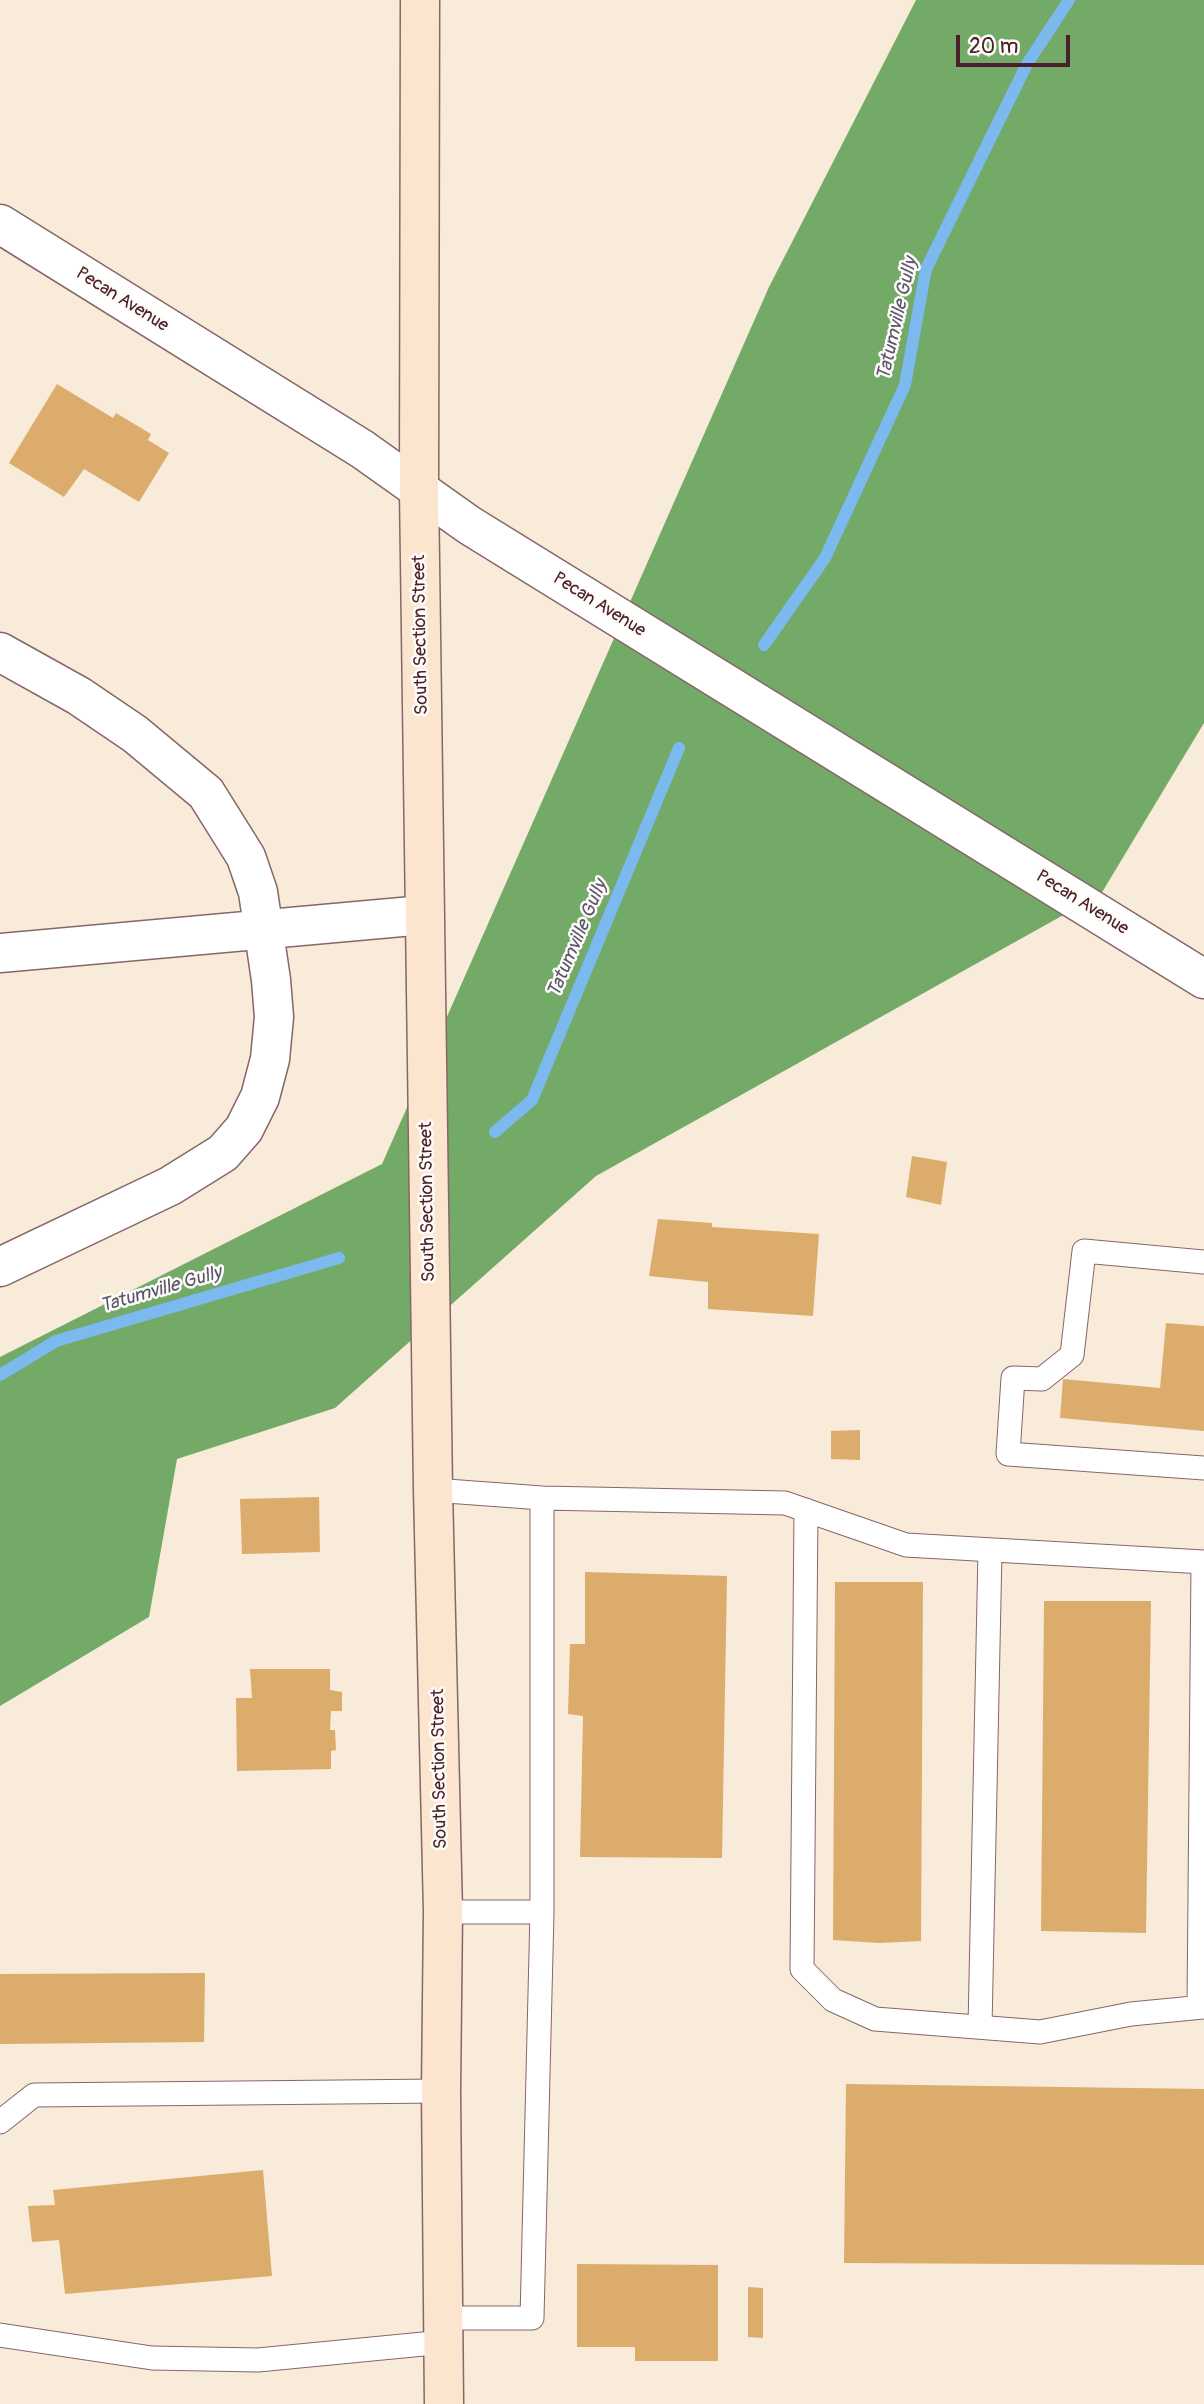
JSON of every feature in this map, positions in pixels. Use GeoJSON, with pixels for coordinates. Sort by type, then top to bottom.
{"type":"FeatureCollection","features":[{"type":"Feature","properties":{"kind":"street","name":"South Section Street"},"geometry":{"type":"LineString","coordinates":[[420,0],[419,490],[433,1490],[443,1912],[441,2091],[444,2404]]}},
{"type":"Feature","properties":{"kind":"street","name":"Pecan Avenue"},"geometry":{"type":"LineString","coordinates":[[0,224],[350,442],[481,532],[1204,979]]}},
{"type":"Feature","properties":{"kind":"street"},"geometry":{"type":"LineString","coordinates":[[0,652],[79,696],[135,734],[206,793],[246,857],[258,892],[274,1017],[270,1059],[260,1097],[244,1129],[223,1153],[170,1186],[0,1267]]}},
{"type":"Feature","properties":{"kind":"street"},"geometry":{"type":"LineString","coordinates":[[0,953],[424,915]]}},
{"type":"Feature","properties":{"kind":"lane"},"geometry":{"type":"LineString","coordinates":[[1204,1262],[1084,1251],[1072,1355],[1042,1378],[1013,1378],[1008,1454],[1204,1468]]}},
{"type":"Feature","properties":{"kind":"lane"},"geometry":{"type":"LineString","coordinates":[[433,1490],[542,1498],[785,1503],[806,1510],[906,1545],[1204,1562],[1201,2007],[1131,2014],[1041,2032],[874,2019],[833,2000],[802,1969],[806,1510]]}},
{"type":"Feature","properties":{"kind":"lane"},"geometry":{"type":"LineString","coordinates":[[0,2335],[152,2358],[258,2360],[532,2318],[542,1912],[542,1498]]}},
{"type":"Feature","properties":{"kind":"lane"},"geometry":{"type":"LineString","coordinates":[[980,2027],[990,1550]]}},
{"type":"Feature","properties":{"kind":"lane"},"geometry":{"type":"LineString","coordinates":[[443,1912],[542,1912]]}},
{"type":"Feature","properties":{"kind":"lane"},"geometry":{"type":"LineString","coordinates":[[0,2122],[34,2095],[441,2091]]}},
{"type":"Feature","properties":{"kind":"green space"},"geometry":{"type":"Polygon","coordinates":[[[916,0],[1204,0],[1204,723],[1101,894],[596,1176],[335,1408],[177,1459],[149,1617],[0,1706],[0,1357],[382,1164],[769,287],[916,0]]]}},
{"type":"Feature","properties":{"kind":"building"},"geometry":{"type":"Polygon","coordinates":[[[57,384],[113,418],[116,413],[151,434],[148,440],[169,453],[139,502],[84,469],[64,497],[9,463],[57,384]]]}},
{"type":"Feature","properties":{"kind":"building"},"geometry":{"type":"Polygon","coordinates":[[[912,1156],[947,1162],[941,1205],[906,1197],[912,1156]]]}},
{"type":"Feature","properties":{"kind":"building"},"geometry":{"type":"Polygon","coordinates":[[[658,1219],[712,1223],[712,1227],[819,1234],[813,1316],[708,1309],[708,1282],[649,1276],[658,1219]]]}},
{"type":"Feature","properties":{"kind":"building"},"geometry":{"type":"Polygon","coordinates":[[[1166,1323],[1204,1326],[1204,1431],[1060,1418],[1063,1379],[1160,1388],[1166,1323]]]}},
{"type":"Feature","properties":{"kind":"building"},"geometry":{"type":"Polygon","coordinates":[[[860,1430],[860,1460],[831,1459],[831,1431],[860,1430]]]}},
{"type":"Feature","properties":{"kind":"building"},"geometry":{"type":"Polygon","coordinates":[[[319,1497],[320,1552],[242,1554],[240,1499],[319,1497]]]}},
{"type":"Feature","properties":{"kind":"building"},"geometry":{"type":"Polygon","coordinates":[[[585,1572],[727,1576],[722,1858],[580,1857],[583,1716],[568,1714],[570,1644],[585,1644],[585,1572]]]}},
{"type":"Feature","properties":{"kind":"building"},"geometry":{"type":"Polygon","coordinates":[[[835,1582],[923,1582],[921,1941],[879,1943],[833,1940],[835,1582]]]}},
{"type":"Feature","properties":{"kind":"building"},"geometry":{"type":"Polygon","coordinates":[[[1044,1601],[1151,1601],[1146,1933],[1041,1931],[1044,1601]]]}},
{"type":"Feature","properties":{"kind":"building"},"geometry":{"type":"Polygon","coordinates":[[[250,1669],[330,1669],[330,1690],[342,1692],[342,1711],[331,1711],[330,1730],[335,1730],[336,1750],[331,1751],[331,1769],[237,1771],[236,1698],[252,1698],[250,1669]]]}},
{"type":"Feature","properties":{"kind":"building"},"geometry":{"type":"Polygon","coordinates":[[[205,1973],[204,2042],[0,2044],[0,1974],[205,1973]]]}},
{"type":"Feature","properties":{"kind":"building"},"geometry":{"type":"Polygon","coordinates":[[[846,2084],[1204,2089],[1204,2265],[844,2263],[846,2084]]]}},
{"type":"Feature","properties":{"kind":"building"},"geometry":{"type":"Polygon","coordinates":[[[263,2170],[272,2276],[65,2294],[59,2240],[32,2242],[28,2206],[55,2205],[53,2190],[263,2170]]]}},
{"type":"Feature","properties":{"kind":"building"},"geometry":{"type":"Polygon","coordinates":[[[577,2264],[718,2265],[718,2361],[635,2361],[635,2347],[577,2347],[577,2264]]]}},
{"type":"Feature","properties":{"kind":"building"},"geometry":{"type":"Polygon","coordinates":[[[748,2287],[763,2288],[763,2338],[748,2337],[748,2287]]]}},
{"type":"Feature","properties":{"kind":"waterway","name":"Tatumville Gully"},"geometry":{"type":"LineString","coordinates":[[764,645],[825,558],[905,385],[926,269],[1027,64],[1069,0]]}},
{"type":"Feature","properties":{"kind":"waterway","name":"Tatumville Gully"},"geometry":{"type":"LineString","coordinates":[[495,1132],[532,1100],[679,748]]}},
{"type":"Feature","properties":{"kind":"waterway","name":"Tatumville Gully"},"geometry":{"type":"LineString","coordinates":[[0,1375],[56,1341],[339,1258]]}}]}
